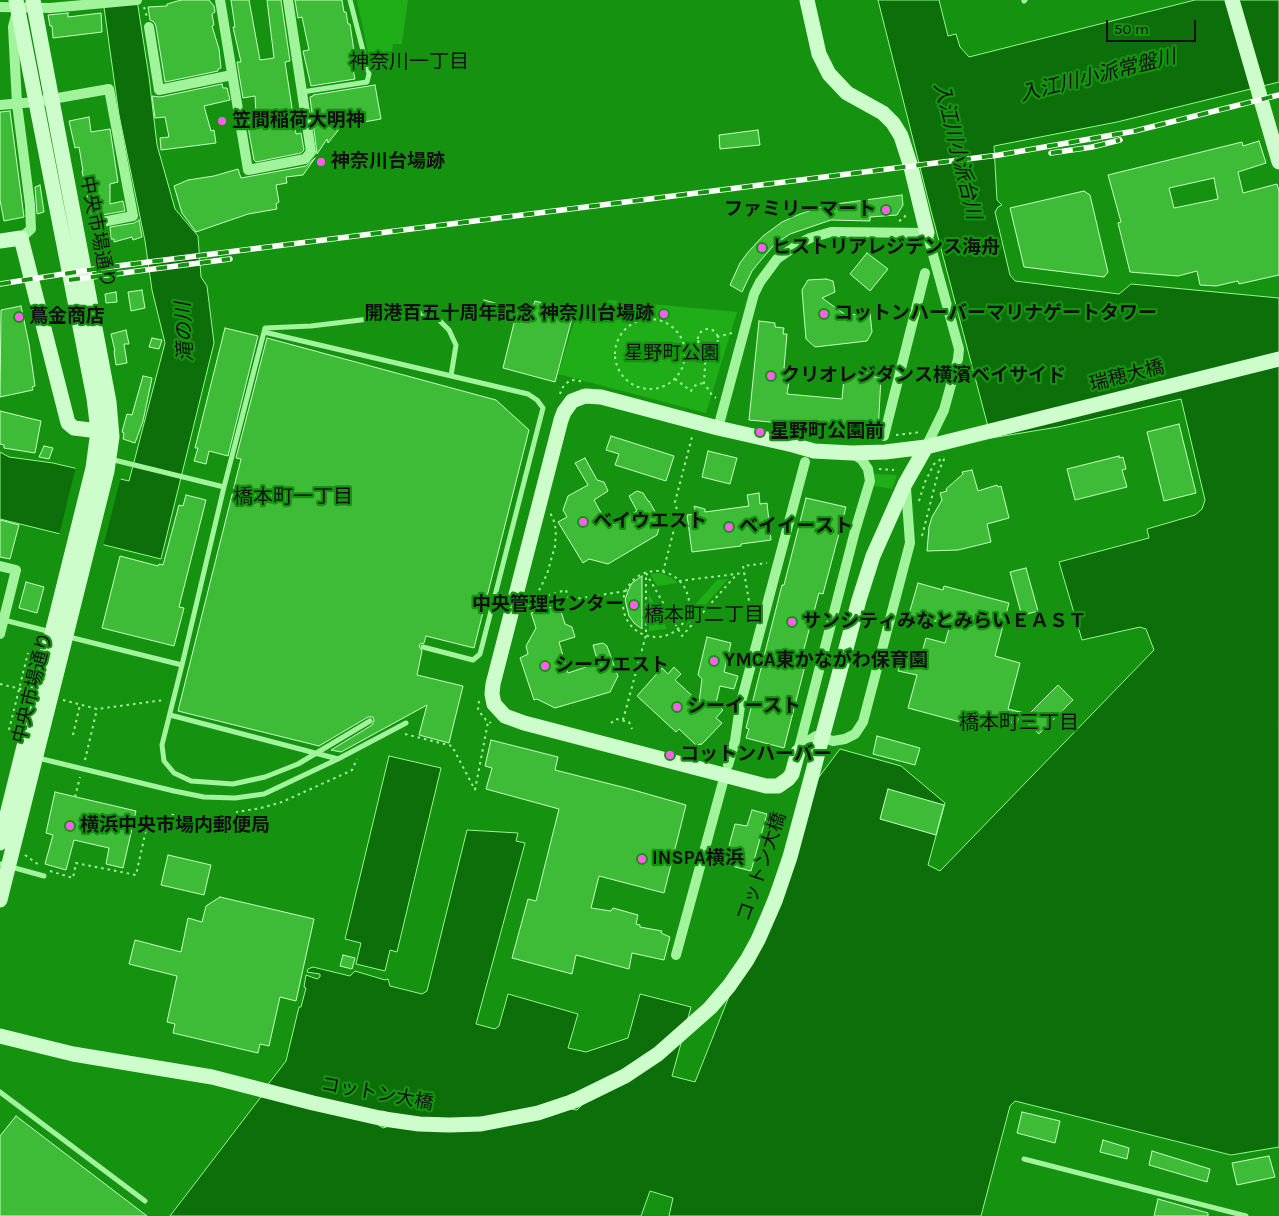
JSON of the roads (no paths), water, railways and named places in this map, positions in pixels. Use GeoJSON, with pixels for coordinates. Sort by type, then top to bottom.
{"type":"FeatureCollection","features":[{"type":"Feature","properties":{"kind":"street"},"geometry":{"type":"LineString","coordinates":[[0,7],[17,3],[34,4],[50,8],[137,0]]}},
{"type":"Feature","properties":{"kind":"street"},"geometry":{"type":"LineString","coordinates":[[220,0],[248,170],[305,159],[312,152],[288,0]]}},
{"type":"Feature","properties":{"kind":"street"},"geometry":{"type":"LineString","coordinates":[[807,0],[819,54],[829,74],[847,93],[883,113],[901,136],[911,166],[927,233],[959,349],[944,410],[926,447]]}},
{"type":"Feature","properties":{"kind":"street"},"geometry":{"type":"LineString","coordinates":[[1232,0],[1279,162]]}},
{"type":"Feature","properties":{"kind":"street"},"geometry":{"type":"LineString","coordinates":[[0,241],[21,238],[31,229],[30,205],[17,104],[13,27],[17,3]]}},
{"type":"Feature","properties":{"kind":"street","name":"中央市場通り"},"geometry":{"type":"LineString","coordinates":[[17,3],[94,398],[105,432]]}},
{"type":"Feature","properties":{"kind":"street","name":"中央市場通り"},"geometry":{"type":"LineString","coordinates":[[0,843],[59,635],[90,543],[110,402],[34,4]]}},
{"type":"Feature","properties":{"kind":"street"},"geometry":{"type":"LineString","coordinates":[[149,27],[159,90],[232,75]]}},
{"type":"Feature","properties":{"kind":"street"},"geometry":{"type":"LineString","coordinates":[[0,106],[109,89],[133,216],[97,224]]}},
{"type":"Feature","properties":{"kind":"street"},"geometry":{"type":"LineString","coordinates":[[718,428],[754,294],[760,282],[777,259],[800,244],[831,232],[927,233]]}},
{"type":"Feature","properties":{"kind":"street"},"geometry":{"type":"LineString","coordinates":[[21,238],[68,423],[74,428],[105,432]]}},
{"type":"Feature","properties":{"kind":"street"},"geometry":{"type":"LineString","coordinates":[[884,436],[925,273]]}},
{"type":"Feature","properties":{"kind":"street","name":"瑞穂大橋"},"geometry":{"type":"LineString","coordinates":[[798,752],[792,774],[785,782],[775,786],[766,786],[524,723],[505,716],[492,701],[493,684],[561,420],[569,405],[575,399],[582,396],[595,396],[814,451],[854,446],[885,452],[926,447],[985,433],[1279,358]]}},
{"type":"Feature","properties":{"kind":"street"},"geometry":{"type":"LineString","coordinates":[[798,752],[855,531],[870,481],[868,469],[854,446]]}},
{"type":"Feature","properties":{"kind":"street","name":"コットン大橋"},"geometry":{"type":"LineString","coordinates":[[0,1036],[72,1054],[212,1077],[313,1103],[384,1119],[419,1124],[481,1124],[538,1113],[574,1101],[625,1076],[658,1054],[710,1008],[729,986],[751,953],[775,901],[790,857],[859,600],[873,556],[905,484],[926,447]]}},
{"type":"Feature","properties":{"kind":"street"},"geometry":{"type":"LineString","coordinates":[[728,765],[735,741],[740,706],[805,462]]}},
{"type":"Feature","properties":{"kind":"street","name":"中央市場通り"},"geometry":{"type":"LineString","coordinates":[[0,900],[4,865],[36,758],[59,635],[74,540],[101,463]]}},
{"type":"Feature","properties":{"kind":"street"},"geometry":{"type":"LineString","coordinates":[[798,752],[805,743],[816,736],[833,741],[845,739],[855,734],[863,722],[910,543],[905,484]]}},
{"type":"Feature","properties":{"kind":"street"},"geometry":{"type":"LineString","coordinates":[[0,566],[16,570],[0,634]]}},
{"type":"Feature","properties":{"kind":"street"},"geometry":{"type":"LineString","coordinates":[[808,716],[816,736]]}},
{"type":"Feature","properties":{"kind":"street"},"geometry":{"type":"LineString","coordinates":[[676,955],[723,782]]}},
{"type":"Feature","properties":{"kind":"lane"},"geometry":{"type":"LineString","coordinates":[[302,92],[367,82],[369,74],[350,0]]}},
{"type":"Feature","properties":{"kind":"lane"},"geometry":{"type":"LineString","coordinates":[[370,722],[298,764],[266,777],[233,784],[191,781],[174,773],[164,761],[162,745],[224,487],[265,328],[311,326],[419,313],[437,318],[449,330],[456,345],[451,376]]}},
{"type":"Feature","properties":{"kind":"lane"},"geometry":{"type":"LineString","coordinates":[[264,332],[528,394],[543,408],[480,654],[473,660],[423,647]]}},
{"type":"Feature","properties":{"kind":"lane"},"geometry":{"type":"LineString","coordinates":[[101,463],[126,462],[224,487]]}},
{"type":"Feature","properties":{"kind":"lane"},"geometry":{"type":"LineString","coordinates":[[4,620],[182,665]]}},
{"type":"Feature","properties":{"kind":"lane"},"geometry":{"type":"LineString","coordinates":[[170,715],[338,759]]}},
{"type":"Feature","properties":{"kind":"lane"},"geometry":{"type":"LineString","coordinates":[[36,758],[174,791],[204,797],[235,798],[264,794],[338,759],[406,723]]}},
{"type":"Feature","properties":{"kind":"lane"},"geometry":{"type":"LineString","coordinates":[[4,865],[44,876]]}},
{"type":"Feature","properties":{"kind":"lane"},"geometry":{"type":"LineString","coordinates":[[0,1092],[145,1201]]}},
{"type":"Feature","properties":{"kind":"lane"},"geometry":{"type":"LineString","coordinates":[[1024,1159],[1246,1216]]}},
{"type":"Feature","properties":{"kind":"water","name":"滝の川"},"geometry":{"type":"Polygon","coordinates":[[[103,0],[137,0],[157,145],[175,209],[198,236],[201,277],[207,286],[214,343],[161,559],[0,519],[0,452],[9,457],[53,463],[129,481],[165,343],[152,290],[145,241],[119,115],[103,0]]]}},
{"type":"Feature","properties":{"kind":"water"},"geometry":{"type":"Polygon","coordinates":[[[878,0],[939,0],[948,36],[956,34],[960,47],[969,57],[1195,0],[1279,0],[1279,82],[1117,122],[994,146],[997,200],[1002,205],[995,212],[1010,275],[1015,281],[1119,294],[1131,284],[1279,298],[1279,1147],[1231,1155],[1015,1101],[1010,1106],[981,1216],[669,1216],[673,1198],[650,1191],[641,1216],[170,1216],[267,1089],[266,1087],[286,1061],[299,1007],[301,1007],[306,988],[304,987],[306,975],[317,979],[320,977],[320,974],[307,972],[308,969],[313,967],[350,976],[355,971],[385,980],[388,979],[390,986],[422,994],[427,991],[467,830],[518,833],[516,841],[525,843],[476,1024],[495,1029],[499,1026],[508,994],[578,1014],[568,1048],[586,1052],[628,1038],[640,994],[691,1007],[672,1076],[695,1082],[813,785],[840,749],[901,766],[945,803],[928,865],[940,871],[1154,650],[1146,629],[1140,627],[1082,640],[1059,562],[1149,538],[1147,529],[1195,515],[1202,509],[1205,500],[1181,399],[1058,427],[991,438],[878,0]],[[575,1094],[569,1095],[571,1109],[577,1110],[583,1101],[575,1094]],[[382,1111],[379,1113],[377,1124],[383,1128],[389,1126],[390,1113],[382,1111]]]}},
{"type":"Feature","properties":{"kind":"water"},"geometry":{"type":"Polygon","coordinates":[[[389,756],[441,768],[397,952],[390,950],[385,971],[356,964],[361,943],[345,939],[389,756]]]}},
{"type":"Feature","properties":{"kind":"railway"},"geometry":{"type":"LineString","coordinates":[[0,284],[101,268],[999,155],[1135,131],[1279,95]]}},
{"type":"Feature","properties":{"kind":"railway"},"geometry":{"type":"LineString","coordinates":[[1051,153],[1092,147],[1120,140]]}},
{"type":"Feature","properties":{"kind":"railway"},"geometry":{"type":"LineString","coordinates":[[69,280],[230,259]]}},
{"type":"Feature","properties":{"kind":"place","name":"笠間稲荷大明神"},"geometry":{"type":"Point","coordinates":[222,121]}},
{"type":"Feature","properties":{"kind":"place","name":"神奈川台場跡"},"geometry":{"type":"Point","coordinates":[321,162]}},
{"type":"Feature","properties":{"kind":"place","name":"ファミリーマート"},"geometry":{"type":"Point","coordinates":[886,210]}},
{"type":"Feature","properties":{"kind":"place","name":"ヒストリアレジデンス海舟"},"geometry":{"type":"Point","coordinates":[762,248]}},
{"type":"Feature","properties":{"kind":"place","name":"開港百五十周年記念 神奈川台場跡"},"geometry":{"type":"Point","coordinates":[664,314]}},
{"type":"Feature","properties":{"kind":"place","name":"コットンハーバーマリナゲートタワー"},"geometry":{"type":"Point","coordinates":[824,314]}},
{"type":"Feature","properties":{"kind":"place","name":"蔦金商店"},"geometry":{"type":"Point","coordinates":[19,317]}},
{"type":"Feature","properties":{"kind":"place","name":"クリオレジダンス横濱ベイサイド"},"geometry":{"type":"Point","coordinates":[771,376]}},
{"type":"Feature","properties":{"kind":"place","name":"星野町公園前"},"geometry":{"type":"Point","coordinates":[760,432]}},
{"type":"Feature","properties":{"kind":"place","name":"ベイウエスト"},"geometry":{"type":"Point","coordinates":[583,522]}},
{"type":"Feature","properties":{"kind":"place","name":"ベイイースト"},"geometry":{"type":"Point","coordinates":[729,527]}},
{"type":"Feature","properties":{"kind":"place","name":"中央管理センター"},"geometry":{"type":"Point","coordinates":[634,605]}},
{"type":"Feature","properties":{"kind":"place","name":"サンシティみなとみらいＥＡＳＴ"},"geometry":{"type":"Point","coordinates":[792,622]}},
{"type":"Feature","properties":{"kind":"place","name":"YMCA東かながわ保育園"},"geometry":{"type":"Point","coordinates":[714,661]}},
{"type":"Feature","properties":{"kind":"place","name":"シーウエスト"},"geometry":{"type":"Point","coordinates":[545,666]}},
{"type":"Feature","properties":{"kind":"place","name":"シーイースト"},"geometry":{"type":"Point","coordinates":[677,707]}},
{"type":"Feature","properties":{"kind":"place","name":"コットンハーバー"},"geometry":{"type":"Point","coordinates":[670,755]}},
{"type":"Feature","properties":{"kind":"place","name":"横浜中央市場内郵便局"},"geometry":{"type":"Point","coordinates":[70,826]}},
{"type":"Feature","properties":{"kind":"place","name":"INSPA横浜"},"geometry":{"type":"Point","coordinates":[642,859]}},
{"type":"Feature","properties":{"kind":"district","name":"神奈川一丁目"},"geometry":{"type":"Point","coordinates":[409,62]}},
{"type":"Feature","properties":{"kind":"district","name":"橋本町一丁目"},"geometry":{"type":"Point","coordinates":[293,497]}},
{"type":"Feature","properties":{"kind":"district","name":"橋本町二丁目"},"geometry":{"type":"Point","coordinates":[704,615]}},
{"type":"Feature","properties":{"kind":"district","name":"橋本町三丁目"},"geometry":{"type":"Point","coordinates":[1019,723]}},
{"type":"Feature","properties":{"kind":"water label","name":"入江川小派常盤川"},"geometry":{"type":"Point","coordinates":[1098,76]}},
{"type":"Feature","properties":{"kind":"water label","name":"入江川小派台川"},"geometry":{"type":"Point","coordinates":[957,151]}},
{"type":"Feature","properties":{"kind":"park label","name":"星野町公園"},"geometry":{"type":"Point","coordinates":[672,354]}}]}
